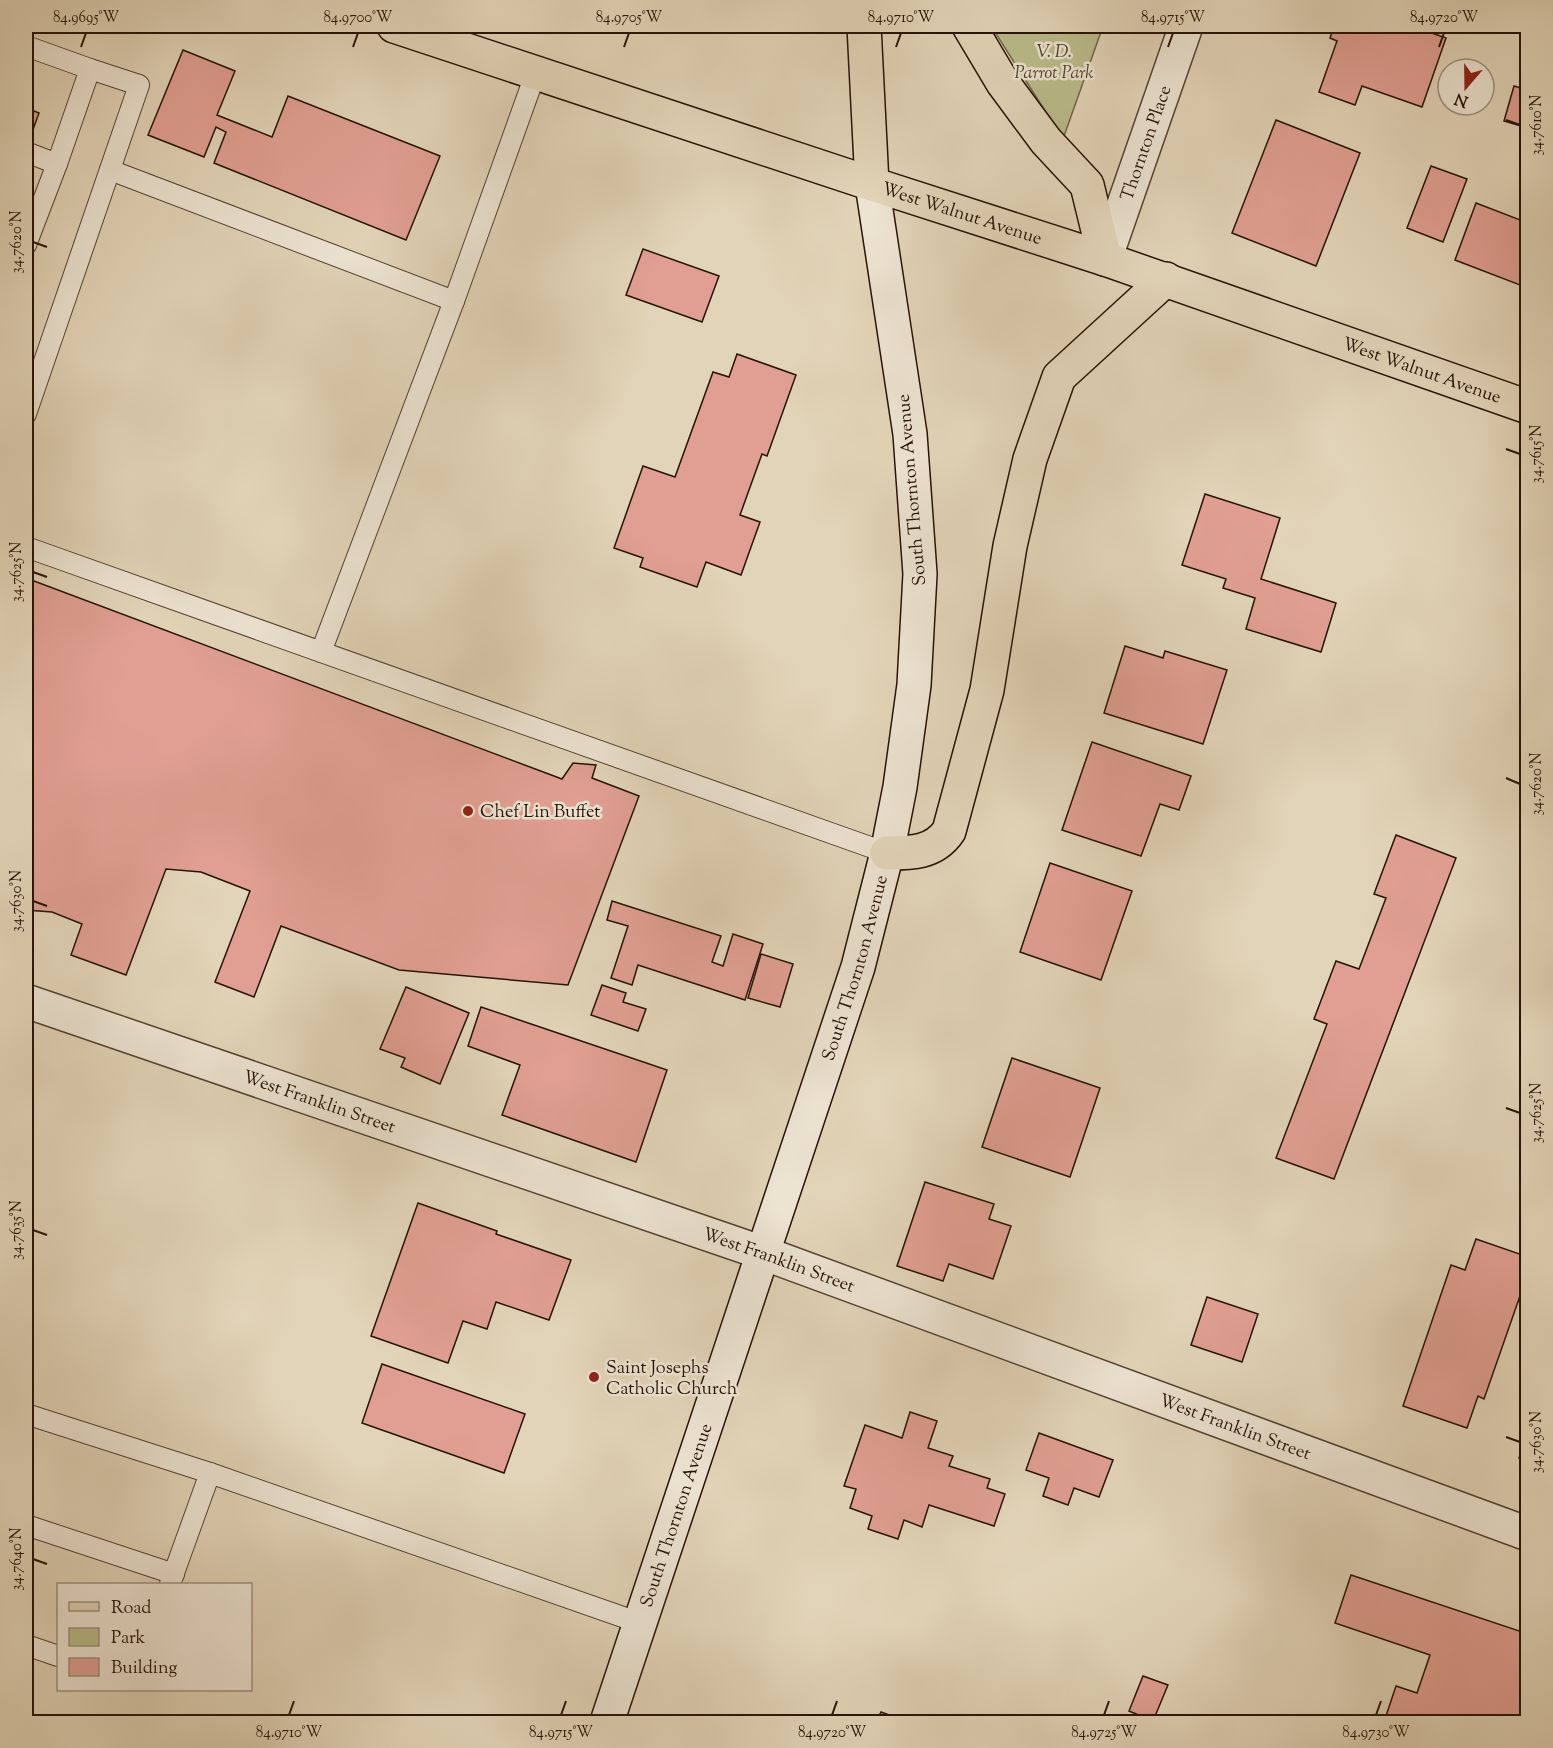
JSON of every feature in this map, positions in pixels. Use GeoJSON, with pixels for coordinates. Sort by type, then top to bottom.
{"type":"FeatureCollection","features":[{"type":"Feature","properties":{"kind":"main road","name":"West Walnut Avenue"},"geometry":{"type":"LineString","coordinates":[[394,26],[1166,279],[1527,407]]}},
{"type":"Feature","properties":{"kind":"main road"},"geometry":{"type":"LineString","coordinates":[[864,26],[872,184]]}},
{"type":"Feature","properties":{"kind":"main road"},"geometry":{"type":"LineString","coordinates":[[969,26],[1003,82],[1046,141],[1087,185],[1105,259]]}},
{"type":"Feature","properties":{"kind":"main road"},"geometry":{"type":"LineString","coordinates":[[887,853],[917,852],[934,846],[949,831],[987,690],[1010,546],[1030,459],[1059,377],[1166,279]]}},
{"type":"Feature","properties":{"kind":"street","name":"Thornton Place"},"geometry":{"type":"LineString","coordinates":[[1105,259],[1186,26]]}},
{"type":"Feature","properties":{"kind":"street","name":"South Thornton Avenue"},"geometry":{"type":"LineString","coordinates":[[607,1722],[858,967],[887,853],[900,787],[914,685],[920,574],[910,434],[872,184]]}},
{"type":"Feature","properties":{"kind":"street","name":"West Franklin Street"},"geometry":{"type":"LineString","coordinates":[[26,1001],[763,1253],[1527,1534]]}},
{"type":"Feature","properties":{"kind":"lane"},"geometry":{"type":"LineString","coordinates":[[26,46],[139,85],[26,414]]}},
{"type":"Feature","properties":{"kind":"lane"},"geometry":{"type":"LineString","coordinates":[[27,234],[57,164],[90,69]]}},
{"type":"Feature","properties":{"kind":"lane"},"geometry":{"type":"LineString","coordinates":[[321,652],[454,301],[536,72]]}},
{"type":"Feature","properties":{"kind":"lane"},"geometry":{"type":"LineString","coordinates":[[26,152],[57,164]]}},
{"type":"Feature","properties":{"kind":"lane"},"geometry":{"type":"LineString","coordinates":[[110,170],[454,301]]}},
{"type":"Feature","properties":{"kind":"lane"},"geometry":{"type":"LineString","coordinates":[[26,547],[887,853]]}},
{"type":"Feature","properties":{"kind":"lane"},"geometry":{"type":"LineString","coordinates":[[26,1414],[210,1473],[640,1623]]}},
{"type":"Feature","properties":{"kind":"lane"},"geometry":{"type":"LineString","coordinates":[[26,1525],[172,1579],[210,1473]]}},
{"type":"Feature","properties":{"kind":"lane"},"geometry":{"type":"LineString","coordinates":[[26,1645],[57,1656]]}},
{"type":"Feature","properties":{"kind":"green space","name":"V. D. Parrot Park"},"geometry":{"type":"Polygon","coordinates":[[[991,26],[1103,26],[1063,139],[991,26]]]}},
{"type":"Feature","properties":{"kind":"building"},"geometry":{"type":"Polygon","coordinates":[[[1334,26],[1412,26],[1446,38],[1439,57],[1436,57],[1436,67],[1422,107],[1362,86],[1355,105],[1319,92],[1337,41],[1330,38],[1334,26]]]}},
{"type":"Feature","properties":{"kind":"building"},"geometry":{"type":"Polygon","coordinates":[[[183,50],[235,71],[217,115],[272,137],[288,96],[440,156],[406,240],[214,163],[226,132],[216,127],[204,157],[148,135],[183,50]]]}},
{"type":"Feature","properties":{"kind":"building"},"geometry":{"type":"Polygon","coordinates":[[[1514,86],[1528,90],[1528,128],[1504,121],[1514,86]]]}},
{"type":"Feature","properties":{"kind":"building"},"geometry":{"type":"Polygon","coordinates":[[[26,108],[39,113],[26,149],[26,108]]]}},
{"type":"Feature","properties":{"kind":"building"},"geometry":{"type":"Polygon","coordinates":[[[1276,120],[1360,153],[1316,266],[1232,233],[1276,120]]]}},
{"type":"Feature","properties":{"kind":"building"},"geometry":{"type":"Polygon","coordinates":[[[1431,166],[1467,179],[1443,242],[1407,228],[1431,166]]]}},
{"type":"Feature","properties":{"kind":"building"},"geometry":{"type":"Polygon","coordinates":[[[1476,203],[1528,223],[1528,288],[1455,260],[1476,203]]]}},
{"type":"Feature","properties":{"kind":"building"},"geometry":{"type":"Polygon","coordinates":[[[643,249],[719,276],[702,322],[626,295],[643,249]]]}},
{"type":"Feature","properties":{"kind":"building"},"geometry":{"type":"Polygon","coordinates":[[[737,354],[796,375],[767,456],[762,454],[740,515],[760,522],[741,575],[706,562],[697,587],[640,567],[643,558],[614,548],[643,466],[675,477],[713,372],[729,377],[737,354]]]}},
{"type":"Feature","properties":{"kind":"building"},"geometry":{"type":"Polygon","coordinates":[[[1205,494],[1280,518],[1261,579],[1336,603],[1321,652],[1246,629],[1255,598],[1223,588],[1226,579],[1182,565],[1205,494]]]}},
{"type":"Feature","properties":{"kind":"building"},"geometry":{"type":"Polygon","coordinates":[[[26,578],[562,779],[573,763],[596,765],[592,778],[639,796],[568,985],[399,970],[281,926],[254,997],[215,982],[250,891],[201,872],[166,869],[126,975],[71,955],[82,924],[52,912],[26,910],[26,578]]]}},
{"type":"Feature","properties":{"kind":"building"},"geometry":{"type":"Polygon","coordinates":[[[1125,646],[1163,658],[1165,651],[1227,670],[1203,744],[1104,713],[1125,646]]]}},
{"type":"Feature","properties":{"kind":"building"},"geometry":{"type":"Polygon","coordinates":[[[1092,742],[1191,776],[1179,810],[1160,804],[1141,856],[1062,830],[1092,742]]]}},
{"type":"Feature","properties":{"kind":"building"},"geometry":{"type":"Polygon","coordinates":[[[1396,835],[1456,858],[1334,1179],[1276,1158],[1327,1024],[1314,1019],[1336,961],[1359,969],[1386,898],[1374,894],[1396,835]]]}},
{"type":"Feature","properties":{"kind":"building"},"geometry":{"type":"Polygon","coordinates":[[[1050,863],[1132,891],[1101,980],[1020,952],[1050,863]]]}},
{"type":"Feature","properties":{"kind":"building"},"geometry":{"type":"Polygon","coordinates":[[[612,901],[721,936],[712,962],[723,966],[733,934],[763,944],[745,1000],[638,965],[632,985],[611,978],[628,926],[607,920],[612,901]]]}},
{"type":"Feature","properties":{"kind":"building"},"geometry":{"type":"Polygon","coordinates":[[[761,954],[793,964],[780,1007],[748,998],[761,954]]]}},
{"type":"Feature","properties":{"kind":"building"},"geometry":{"type":"Polygon","coordinates":[[[602,985],[626,993],[623,1002],[646,1009],[638,1031],[591,1015],[602,985]]]}},
{"type":"Feature","properties":{"kind":"building"},"geometry":{"type":"Polygon","coordinates":[[[406,987],[469,1013],[440,1084],[401,1067],[405,1058],[380,1049],[406,987]]]}},
{"type":"Feature","properties":{"kind":"building"},"geometry":{"type":"Polygon","coordinates":[[[481,1007],[667,1070],[636,1162],[502,1115],[520,1065],[468,1046],[481,1007]]]}},
{"type":"Feature","properties":{"kind":"building"},"geometry":{"type":"Polygon","coordinates":[[[1012,1058],[1100,1088],[1070,1177],[982,1147],[1012,1058]]]}},
{"type":"Feature","properties":{"kind":"building"},"geometry":{"type":"Polygon","coordinates":[[[925,1182],[994,1204],[989,1219],[1011,1226],[993,1279],[949,1264],[943,1281],[897,1266],[925,1182]]]}},
{"type":"Feature","properties":{"kind":"building"},"geometry":{"type":"Polygon","coordinates":[[[418,1203],[497,1231],[496,1234],[571,1260],[549,1320],[496,1302],[487,1329],[463,1321],[448,1363],[371,1336],[418,1203]]]}},
{"type":"Feature","properties":{"kind":"building"},"geometry":{"type":"Polygon","coordinates":[[[1476,1239],[1528,1257],[1528,1273],[1484,1399],[1478,1396],[1467,1428],[1403,1406],[1451,1265],[1465,1270],[1476,1239]]]}},
{"type":"Feature","properties":{"kind":"building"},"geometry":{"type":"Polygon","coordinates":[[[1207,1297],[1258,1314],[1242,1362],[1191,1345],[1207,1297]]]}},
{"type":"Feature","properties":{"kind":"building"},"geometry":{"type":"Polygon","coordinates":[[[382,1364],[525,1414],[504,1473],[362,1423],[382,1364]]]}},
{"type":"Feature","properties":{"kind":"building"},"geometry":{"type":"Polygon","coordinates":[[[910,1412],[937,1421],[928,1448],[953,1456],[949,1466],[990,1479],[987,1488],[1005,1494],[994,1526],[929,1505],[922,1527],[904,1520],[898,1539],[868,1529],[872,1516],[850,1508],[856,1489],[844,1486],[865,1425],[902,1438],[910,1412]]]}},
{"type":"Feature","properties":{"kind":"building"},"geometry":{"type":"Polygon","coordinates":[[[1528,1432],[1528,1461],[1519,1458],[1528,1432]]]}},
{"type":"Feature","properties":{"kind":"building"},"geometry":{"type":"Polygon","coordinates":[[[1039,1433],[1113,1460],[1099,1497],[1074,1488],[1068,1505],[1043,1496],[1049,1478],[1026,1470],[1039,1433]]]}},
{"type":"Feature","properties":{"kind":"building"},"geometry":{"type":"Polygon","coordinates":[[[1351,1575],[1528,1634],[1528,1722],[1384,1722],[1396,1686],[1417,1693],[1430,1655],[1335,1623],[1351,1575]]]}},
{"type":"Feature","properties":{"kind":"building"},"geometry":{"type":"Polygon","coordinates":[[[1143,1676],[1168,1685],[1153,1721],[1129,1711],[1143,1676]]]}},
{"type":"Feature","properties":{"kind":"building"},"geometry":{"type":"Polygon","coordinates":[[[881,1712],[908,1722],[876,1722],[881,1712]]]}},
{"type":"Feature","properties":{"kind":"place","name":"Chef Lin Buffet"},"geometry":{"type":"Point","coordinates":[468,811]}},
{"type":"Feature","properties":{"kind":"place","name":"Saint Josephs Catholic Church"},"geometry":{"type":"Point","coordinates":[594,1377]}}]}
